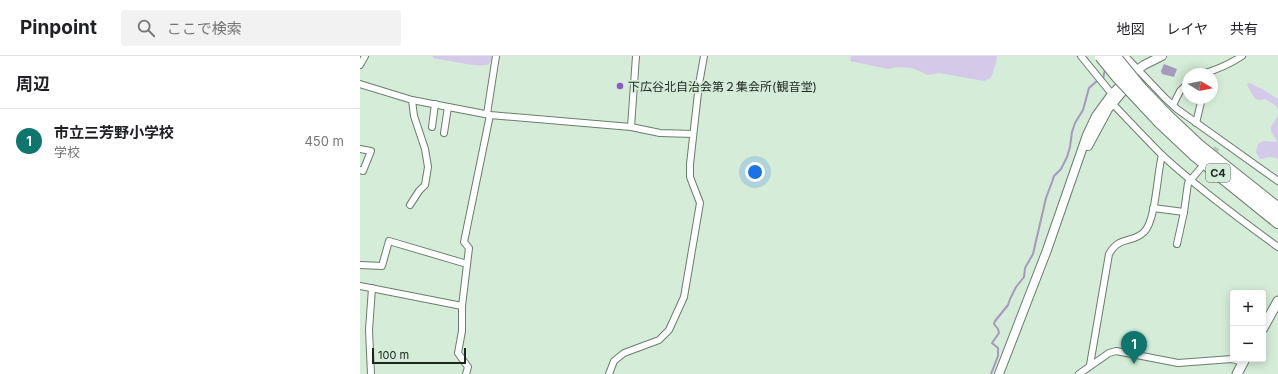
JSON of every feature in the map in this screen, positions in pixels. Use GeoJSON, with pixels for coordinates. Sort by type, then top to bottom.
{"type":"FeatureCollection","features":[{"type":"Feature","properties":{"kind":"highway","name":"C4"},"geometry":{"type":"LineString","coordinates":[[1101,56],[1118,77],[1166,114],[1194,154],[1278,222]]}},
{"type":"Feature","properties":{"kind":"highway","name":"C4"},"geometry":{"type":"LineString","coordinates":[[1114,56],[1126,72],[1200,147],[1278,209]]}},
{"type":"Feature","properties":{"kind":"main road"},"geometry":{"type":"LineString","coordinates":[[1264,326],[1278,301]]}},
{"type":"Feature","properties":{"kind":"main road"},"geometry":{"type":"LineString","coordinates":[[1237,374],[1243,362]]}},
{"type":"Feature","properties":{"kind":"street"},"geometry":{"type":"LineString","coordinates":[[360,65],[365,56]]}},
{"type":"Feature","properties":{"kind":"street"},"geometry":{"type":"LineString","coordinates":[[466,374],[468,367],[458,353],[462,331],[462,306],[469,248],[464,242],[488,114],[496,56]]}},
{"type":"Feature","properties":{"kind":"street"},"geometry":{"type":"LineString","coordinates":[[631,127],[636,56]]}},
{"type":"Feature","properties":{"kind":"street"},"geometry":{"type":"LineString","coordinates":[[609,374],[614,361],[624,353],[659,340],[669,330],[684,297],[700,203],[690,176],[690,164],[699,84],[704,56]]}},
{"type":"Feature","properties":{"kind":"street"},"geometry":{"type":"LineString","coordinates":[[1081,56],[1112,94]]}},
{"type":"Feature","properties":{"kind":"street"},"geometry":{"type":"LineString","coordinates":[[1125,56],[1139,71],[1166,114],[1196,123],[1278,181]]}},
{"type":"Feature","properties":{"kind":"street"},"geometry":{"type":"LineString","coordinates":[[999,374],[1069,190],[1090,129],[1099,111],[1112,94],[1139,71],[1163,56]]}},
{"type":"Feature","properties":{"kind":"street"},"geometry":{"type":"LineString","coordinates":[[1218,68],[1233,62],[1242,56]]}},
{"type":"Feature","properties":{"kind":"street"},"geometry":{"type":"LineString","coordinates":[[1069,190],[1094,134],[1112,103],[1139,71]]}},
{"type":"Feature","properties":{"kind":"street"},"geometry":{"type":"LineString","coordinates":[[360,84],[412,100],[488,114],[631,127],[660,132],[693,134]]}},
{"type":"Feature","properties":{"kind":"street"},"geometry":{"type":"LineString","coordinates":[[1166,114],[1182,89]]}},
{"type":"Feature","properties":{"kind":"street"},"geometry":{"type":"LineString","coordinates":[[410,205],[418,191],[425,184],[428,167],[425,149],[414,116],[412,100]]}},
{"type":"Feature","properties":{"kind":"street"},"geometry":{"type":"LineString","coordinates":[[1112,103],[1162,155],[1190,180],[1240,219],[1278,246]]}},
{"type":"Feature","properties":{"kind":"street"},"geometry":{"type":"LineString","coordinates":[[432,127],[435,104]]}},
{"type":"Feature","properties":{"kind":"street"},"geometry":{"type":"LineString","coordinates":[[1196,123],[1201,104]]}},
{"type":"Feature","properties":{"kind":"street"},"geometry":{"type":"LineString","coordinates":[[444,133],[448,107]]}},
{"type":"Feature","properties":{"kind":"street"},"geometry":{"type":"LineString","coordinates":[[1217,148],[1222,142]]}},
{"type":"Feature","properties":{"kind":"street"},"geometry":{"type":"LineString","coordinates":[[360,149],[371,151],[363,171],[360,170]]}},
{"type":"Feature","properties":{"kind":"street"},"geometry":{"type":"LineString","coordinates":[[1090,365],[1109,254],[1112,248],[1120,242],[1133,239],[1143,234],[1149,225],[1162,155]]}},
{"type":"Feature","properties":{"kind":"street"},"geometry":{"type":"LineString","coordinates":[[1177,244],[1187,189],[1190,180],[1200,169]]}},
{"type":"Feature","properties":{"kind":"street"},"geometry":{"type":"LineString","coordinates":[[1153,208],[1184,212]]}},
{"type":"Feature","properties":{"kind":"street"},"geometry":{"type":"LineString","coordinates":[[360,265],[382,266],[389,241],[467,264]]}},
{"type":"Feature","properties":{"kind":"street"},"geometry":{"type":"LineString","coordinates":[[360,286],[462,306]]}},
{"type":"Feature","properties":{"kind":"street"},"geometry":{"type":"LineString","coordinates":[[371,374],[369,330],[372,288]]}},
{"type":"Feature","properties":{"kind":"street"},"geometry":{"type":"LineString","coordinates":[[1079,374],[1108,353],[1116,351],[1178,363],[1230,359]]}},
{"type":"Feature","properties":{"kind":"shaded area"},"geometry":{"type":"Polygon","coordinates":[[[432,56],[492,56],[488,64],[471,65],[435,59],[432,56]]]}},
{"type":"Feature","properties":{"kind":"shaded area"},"geometry":{"type":"Polygon","coordinates":[[[851,56],[997,56],[991,78],[984,81],[939,73],[928,75],[912,68],[898,67],[888,69],[850,61],[851,56]]]}},
{"type":"Feature","properties":{"kind":"shaded area"},"geometry":{"type":"Polygon","coordinates":[[[1164,64],[1177,69],[1174,77],[1162,74],[1161,71],[1164,64]]]}},
{"type":"Feature","properties":{"kind":"shaded area"},"geometry":{"type":"Polygon","coordinates":[[[1250,83],[1278,99],[1278,109],[1275,105],[1265,99],[1256,99],[1247,84],[1250,83]]]}},
{"type":"Feature","properties":{"kind":"shaded area"},"geometry":{"type":"Polygon","coordinates":[[[1278,115],[1278,161],[1277,158],[1269,157],[1260,159],[1256,152],[1258,144],[1264,141],[1277,142],[1271,128],[1278,115]]]}},
{"type":"Feature","properties":{"kind":"waterway"},"geometry":{"type":"LineString","coordinates":[[991,374],[998,356],[998,348],[992,343],[999,333],[994,324],[995,321],[1008,305],[1016,287],[1024,277],[1025,268],[1033,254],[1046,198],[1054,176],[1061,169],[1067,157],[1072,132],[1075,123],[1083,110],[1089,88],[1098,80],[1103,79],[1105,69]]}},
{"type":"Feature","properties":{"kind":"tunnel"},"geometry":{"type":"LineString","coordinates":[[1210,157],[1217,148]]}},
{"type":"Feature","properties":{"kind":"place","name":"下広谷北自治会第２集会所(観音堂)"},"geometry":{"type":"Point","coordinates":[620,86]}},
{"type":"Feature","properties":{"kind":"place","name":"市立三芳野小学校"},"geometry":{"type":"Point","coordinates":[1134,364]}}]}
